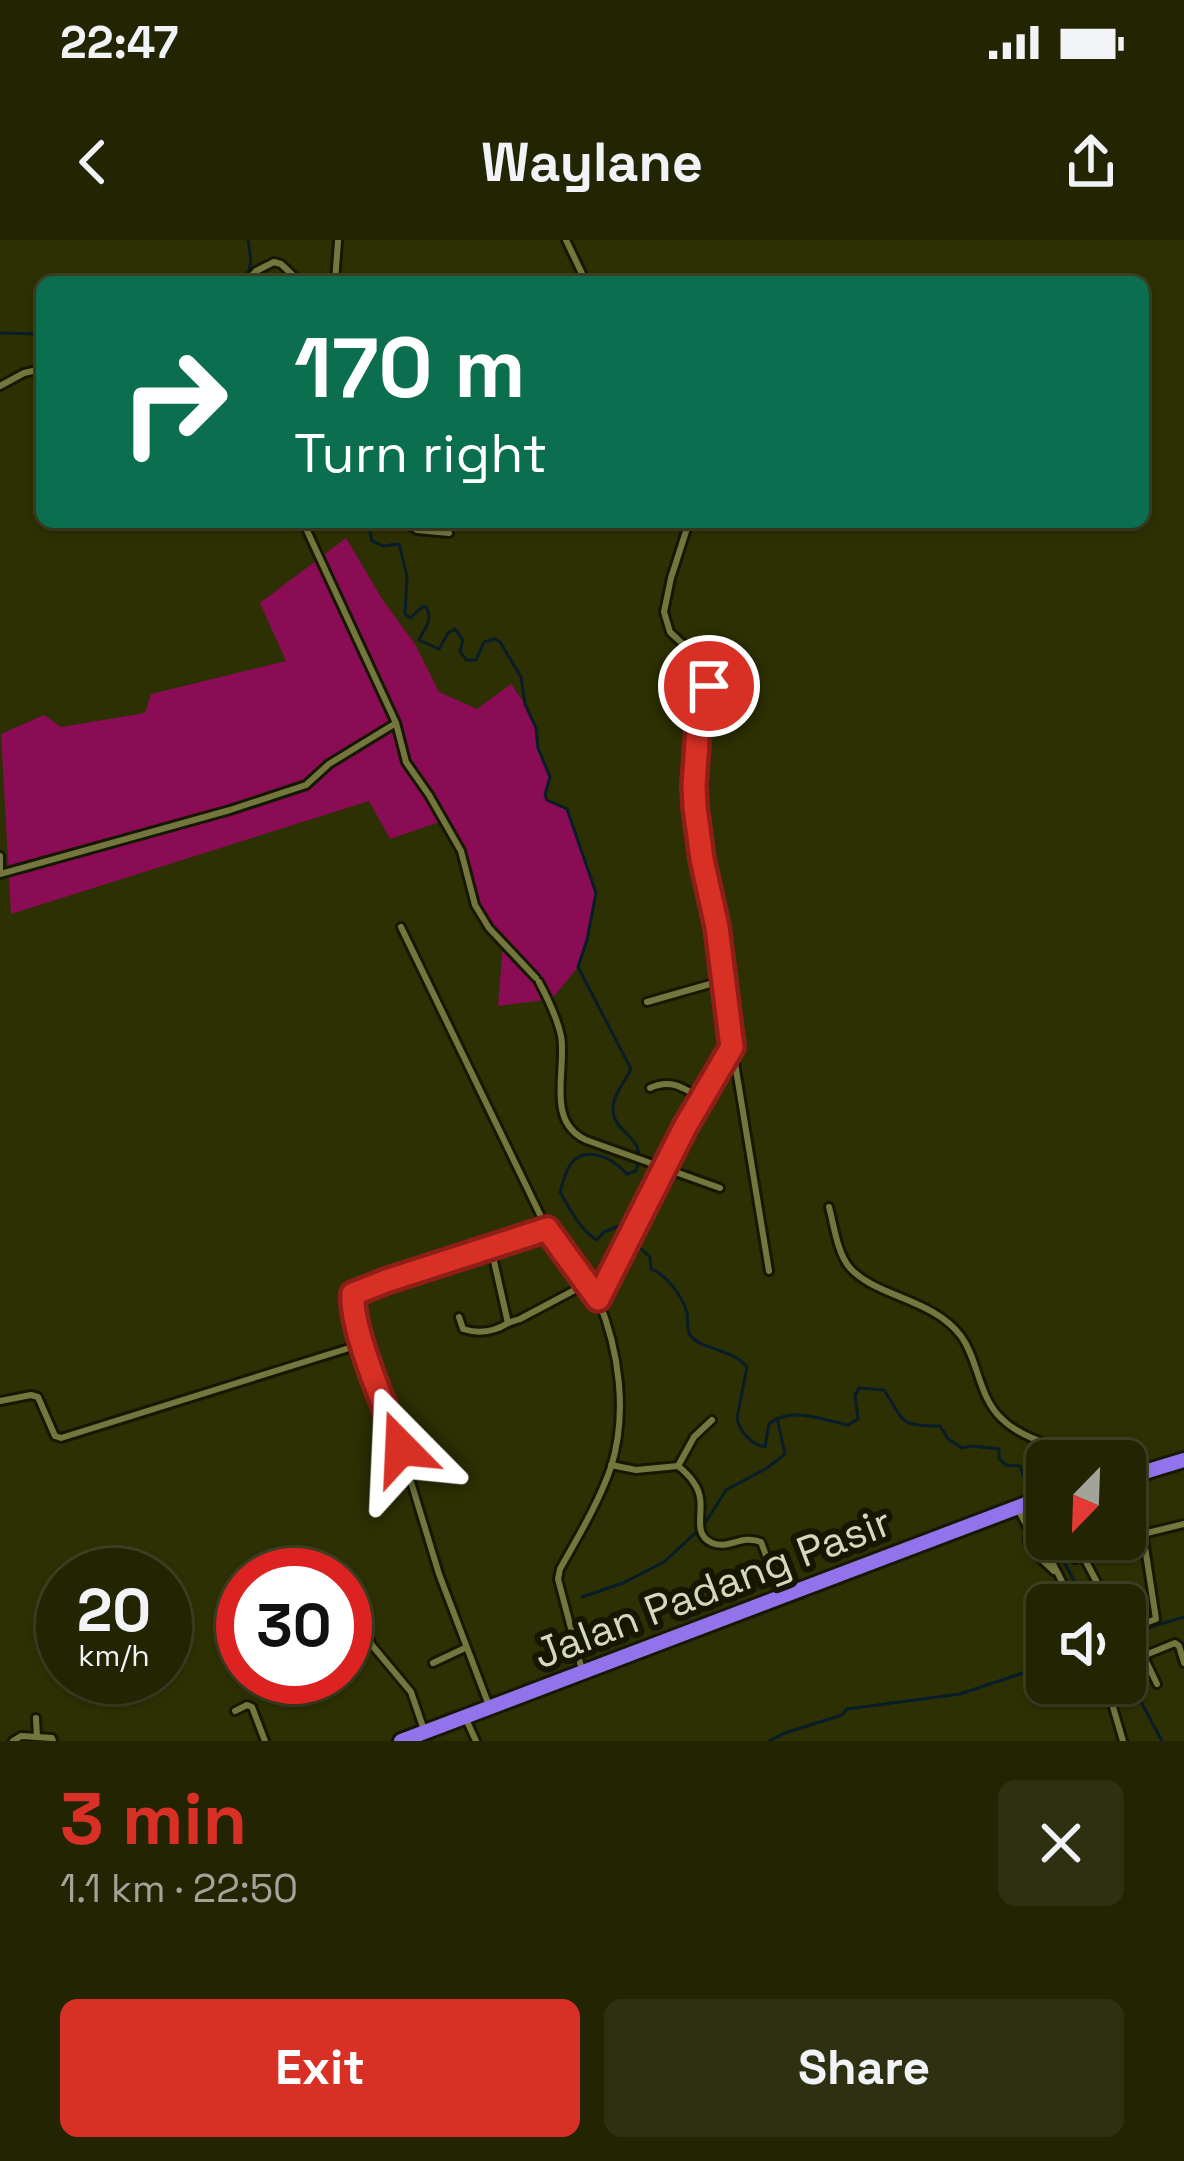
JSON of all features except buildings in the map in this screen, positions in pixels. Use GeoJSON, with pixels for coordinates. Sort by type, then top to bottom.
{"type":"FeatureCollection","features":[{"type":"Feature","properties":{"kind":"highway"},"geometry":{"type":"LineString","coordinates":[[1146,1472],[1184,1460]]}},
{"type":"Feature","properties":{"kind":"highway","name":"Jalan Padang Pasir"},"geometry":{"type":"LineString","coordinates":[[401,1741],[1026,1503]]}},
{"type":"Feature","properties":{"kind":"street"},"geometry":{"type":"LineString","coordinates":[[566,240],[583,276]]}},
{"type":"Feature","properties":{"kind":"street"},"geometry":{"type":"LineString","coordinates":[[335,276],[338,241]]}},
{"type":"Feature","properties":{"kind":"street"},"geometry":{"type":"LineString","coordinates":[[251,276],[274,262],[294,276]]}},
{"type":"Feature","properties":{"kind":"street"},"geometry":{"type":"LineString","coordinates":[[0,386],[36,370]]}},
{"type":"Feature","properties":{"kind":"street"},"geometry":{"type":"LineString","coordinates":[[306,528],[396,723],[406,762],[460,851],[475,905],[538,980],[560,1034],[560,1095],[567,1126],[578,1137],[720,1188]]}},
{"type":"Feature","properties":{"kind":"street"},"geometry":{"type":"LineString","coordinates":[[414,528],[449,533]]}},
{"type":"Feature","properties":{"kind":"street"},"geometry":{"type":"LineString","coordinates":[[687,528],[664,612],[670,632],[701,661],[708,679],[694,785],[698,835],[717,927],[769,1271]]}},
{"type":"Feature","properties":{"kind":"street"},"geometry":{"type":"LineString","coordinates":[[0,856],[0,873],[230,811],[306,785],[329,764],[396,723]]}},
{"type":"Feature","properties":{"kind":"street"},"geometry":{"type":"LineString","coordinates":[[401,927],[547,1229],[598,1299],[616,1352],[618,1425],[611,1465],[557,1580],[583,1672]]}},
{"type":"Feature","properties":{"kind":"street"},"geometry":{"type":"LineString","coordinates":[[647,1002],[724,980]]}},
{"type":"Feature","properties":{"kind":"street"},"geometry":{"type":"LineString","coordinates":[[598,1299],[664,1167],[732,1047]]}},
{"type":"Feature","properties":{"kind":"street"},"geometry":{"type":"LineString","coordinates":[[650,1088],[676,1084],[702,1099]]}},
{"type":"Feature","properties":{"kind":"street"},"geometry":{"type":"LineString","coordinates":[[829,1207],[852,1270],[919,1304],[957,1331],[1001,1418],[1038,1440]]}},
{"type":"Feature","properties":{"kind":"street"},"geometry":{"type":"LineString","coordinates":[[490,1707],[416,1504],[352,1302],[353,1294],[386,1281],[547,1229]]}},
{"type":"Feature","properties":{"kind":"street"},"geometry":{"type":"LineString","coordinates":[[491,1248],[508,1323]]}},
{"type":"Feature","properties":{"kind":"street"},"geometry":{"type":"LineString","coordinates":[[459,1316],[463,1329],[495,1331],[587,1284]]}},
{"type":"Feature","properties":{"kind":"street"},"geometry":{"type":"LineString","coordinates":[[0,1401],[38,1397],[55,1436],[61,1438],[362,1344]]}},
{"type":"Feature","properties":{"kind":"street"},"geometry":{"type":"LineString","coordinates":[[678,1466],[694,1436],[712,1420]]}},
{"type":"Feature","properties":{"kind":"street"},"geometry":{"type":"LineString","coordinates":[[611,1465],[636,1470],[678,1466]]}},
{"type":"Feature","properties":{"kind":"street"},"geometry":{"type":"LineString","coordinates":[[678,1466],[698,1490],[700,1528],[706,1539],[717,1544],[749,1538],[763,1541],[781,1597]]}},
{"type":"Feature","properties":{"kind":"street"},"geometry":{"type":"LineString","coordinates":[[1020,1505],[1031,1534],[1039,1535],[1041,1550],[1063,1584]]}},
{"type":"Feature","properties":{"kind":"street"},"geometry":{"type":"LineString","coordinates":[[1146,1533],[1184,1524]]}},
{"type":"Feature","properties":{"kind":"street"},"geometry":{"type":"LineString","coordinates":[[1146,1554],[1156,1619],[1146,1624]]}},
{"type":"Feature","properties":{"kind":"street"},"geometry":{"type":"LineString","coordinates":[[1146,1656],[1174,1643],[1184,1663]]}},
{"type":"Feature","properties":{"kind":"street"},"geometry":{"type":"LineString","coordinates":[[372,1645],[410,1692],[424,1732]]}},
{"type":"Feature","properties":{"kind":"street"},"geometry":{"type":"LineString","coordinates":[[433,1663],[466,1648]]}},
{"type":"Feature","properties":{"kind":"street"},"geometry":{"type":"LineString","coordinates":[[1146,1661],[1157,1684]]}},
{"type":"Feature","properties":{"kind":"street"},"geometry":{"type":"LineString","coordinates":[[1112,1704],[1123,1741]]}},
{"type":"Feature","properties":{"kind":"street"},"geometry":{"type":"LineString","coordinates":[[235,1711],[253,1707],[265,1741]]}},
{"type":"Feature","properties":{"kind":"street"},"geometry":{"type":"LineString","coordinates":[[464,1716],[476,1741]]}},
{"type":"Feature","properties":{"kind":"street"},"geometry":{"type":"LineString","coordinates":[[36,1718],[37,1737]]}},
{"type":"Feature","properties":{"kind":"street"},"geometry":{"type":"LineString","coordinates":[[13,1741],[21,1736],[53,1741]]}},
{"type":"Feature","properties":{"kind":"shaded area"},"geometry":{"type":"Polygon","coordinates":[[[346,538],[415,644],[439,692],[477,709],[511,684],[536,728],[550,777],[545,795],[567,809],[596,893],[578,967],[552,999],[498,1006],[503,944],[475,913],[470,869],[445,820],[390,839],[369,801],[11,914],[1,734],[44,715],[61,727],[145,713],[151,694],[286,661],[260,603],[346,538]]]}},
{"type":"Feature","properties":{"kind":"waterway"},"geometry":{"type":"LineString","coordinates":[[243,276],[251,260],[248,240]]}},
{"type":"Feature","properties":{"kind":"waterway"},"geometry":{"type":"LineString","coordinates":[[0,333],[36,334]]}},
{"type":"Feature","properties":{"kind":"waterway"},"geometry":{"type":"LineString","coordinates":[[369,528],[372,541],[383,546],[399,544],[407,576],[405,614],[410,618],[426,607],[429,616],[419,640],[439,649],[455,629],[463,640],[460,651],[466,660],[476,660],[484,642],[500,642],[521,677],[525,704],[550,777],[545,795],[567,809],[596,893],[578,967],[631,1069],[613,1107],[639,1159],[636,1171],[627,1174],[596,1155],[573,1162],[560,1192],[576,1219],[597,1240],[619,1226],[624,1240],[650,1257],[651,1269],[678,1293],[693,1339],[747,1367],[737,1418],[755,1443],[765,1447],[769,1424],[787,1416],[848,1425],[858,1419],[855,1395],[859,1388],[884,1390],[909,1423],[940,1426],[962,1448],[999,1449],[999,1459],[1020,1466],[1026,1482]]}},
{"type":"Feature","properties":{"kind":"waterway"},"geometry":{"type":"LineString","coordinates":[[582,1597],[664,1562],[704,1525],[726,1490],[785,1454],[777,1418]]}},
{"type":"Feature","properties":{"kind":"waterway"},"geometry":{"type":"LineString","coordinates":[[1063,1560],[1076,1584]]}},
{"type":"Feature","properties":{"kind":"waterway"},"geometry":{"type":"LineString","coordinates":[[1146,1629],[1184,1617]]}},
{"type":"Feature","properties":{"kind":"waterway"},"geometry":{"type":"LineString","coordinates":[[769,1741],[842,1715],[847,1709],[960,1694],[1026,1672]]}},
{"type":"Feature","properties":{"kind":"waterway"},"geometry":{"type":"LineString","coordinates":[[1142,1704],[1162,1741]]}},
{"type":"Feature","properties":{"kind":"route"},"geometry":{"type":"LineString","coordinates":[[401,1448],[362,1344],[353,1294],[547,1229],[598,1299],[685,1127],[732,1047],[695,807],[698,728],[709,686]]}}]}
